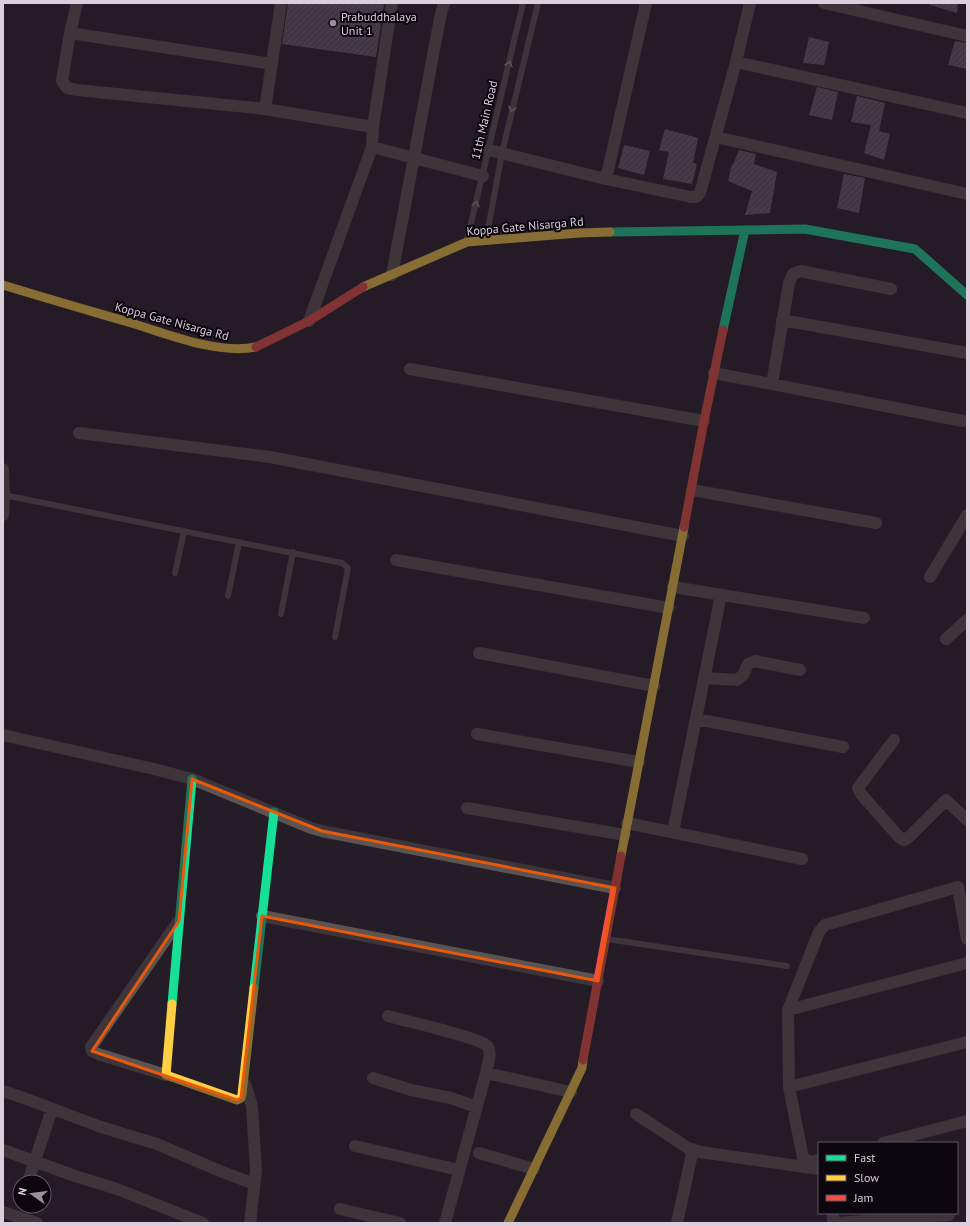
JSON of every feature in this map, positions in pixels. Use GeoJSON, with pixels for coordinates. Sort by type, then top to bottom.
{"type":"FeatureCollection","features":[{"type":"Feature","properties":{"kind":"street"},"geometry":{"type":"LineString","coordinates":[[77,3],[70,33],[62,82],[67,88],[265,109],[374,127]]}},
{"type":"Feature","properties":{"kind":"street"},"geometry":{"type":"LineString","coordinates":[[265,109],[281,3]]}},
{"type":"Feature","properties":{"kind":"street"},"geometry":{"type":"LineString","coordinates":[[309,321],[372,147],[392,3]]}},
{"type":"Feature","properties":{"kind":"street"},"geometry":{"type":"LineString","coordinates":[[392,275],[413,157],[444,3]]}},
{"type":"Feature","properties":{"kind":"street"},"geometry":{"type":"LineString","coordinates":[[606,179],[646,3]]}},
{"type":"Feature","properties":{"kind":"street"},"geometry":{"type":"LineString","coordinates":[[489,150],[606,179],[696,197],[700,193],[716,137],[750,3]]}},
{"type":"Feature","properties":{"kind":"street"},"geometry":{"type":"LineString","coordinates":[[824,3],[967,36]]}},
{"type":"Feature","properties":{"kind":"street"},"geometry":{"type":"LineString","coordinates":[[70,33],[272,64]]}},
{"type":"Feature","properties":{"kind":"street"},"geometry":{"type":"LineString","coordinates":[[736,62],[967,114]]}},
{"type":"Feature","properties":{"kind":"street"},"geometry":{"type":"LineString","coordinates":[[716,137],[967,194]]}},
{"type":"Feature","properties":{"kind":"street"},"geometry":{"type":"LineString","coordinates":[[372,147],[483,176]]}},
{"type":"Feature","properties":{"kind":"street"},"geometry":{"type":"LineString","coordinates":[[508,1223],[582,1068],[704,421],[744,230]]}},
{"type":"Feature","properties":{"kind":"street","name":"Koppa Gate Nisarga Rd"},"geometry":{"type":"LineString","coordinates":[[3,285],[39,297],[165,333],[228,349],[248,349],[309,321],[360,289],[467,242],[579,233],[805,230],[906,247],[915,250],[967,295]]}},
{"type":"Feature","properties":{"kind":"street"},"geometry":{"type":"LineString","coordinates":[[772,384],[789,283],[793,274],[800,272],[891,289]]}},
{"type":"Feature","properties":{"kind":"street"},"geometry":{"type":"LineString","coordinates":[[782,320],[967,353]]}},
{"type":"Feature","properties":{"kind":"street"},"geometry":{"type":"LineString","coordinates":[[410,369],[704,421]]}},
{"type":"Feature","properties":{"kind":"street"},"geometry":{"type":"LineString","coordinates":[[714,373],[963,421]]}},
{"type":"Feature","properties":{"kind":"street"},"geometry":{"type":"LineString","coordinates":[[79,433],[270,457],[683,536]]}},
{"type":"Feature","properties":{"kind":"street"},"geometry":{"type":"LineString","coordinates":[[3,468],[3,515]]}},
{"type":"Feature","properties":{"kind":"street"},"geometry":{"type":"LineString","coordinates":[[692,490],[876,523]]}},
{"type":"Feature","properties":{"kind":"street"},"geometry":{"type":"LineString","coordinates":[[930,577],[967,515]]}},
{"type":"Feature","properties":{"kind":"street"},"geometry":{"type":"LineString","coordinates":[[396,560],[669,608]]}},
{"type":"Feature","properties":{"kind":"street"},"geometry":{"type":"LineString","coordinates":[[673,587],[864,618]]}},
{"type":"Feature","properties":{"kind":"street"},"geometry":{"type":"LineString","coordinates":[[673,832],[721,595]]}},
{"type":"Feature","properties":{"kind":"street"},"geometry":{"type":"LineString","coordinates":[[946,639],[967,620]]}},
{"type":"Feature","properties":{"kind":"street"},"geometry":{"type":"LineString","coordinates":[[479,654],[654,686]]}},
{"type":"Feature","properties":{"kind":"street"},"geometry":{"type":"LineString","coordinates":[[704,678],[737,680],[743,675],[748,664],[755,661],[800,670]]}},
{"type":"Feature","properties":{"kind":"street"},"geometry":{"type":"LineString","coordinates":[[696,719],[843,747]]}},
{"type":"Feature","properties":{"kind":"street"},"geometry":{"type":"LineString","coordinates":[[477,734],[639,762]]}},
{"type":"Feature","properties":{"kind":"street"},"geometry":{"type":"LineString","coordinates":[[3,735],[154,768],[192,779],[311,828],[615,888]]}},
{"type":"Feature","properties":{"kind":"street"},"geometry":{"type":"LineString","coordinates":[[894,740],[858,788],[861,794],[900,837],[904,840],[910,837],[946,800],[967,820]]}},
{"type":"Feature","properties":{"kind":"street"},"geometry":{"type":"LineString","coordinates":[[166,1075],[192,779]]}},
{"type":"Feature","properties":{"kind":"street"},"geometry":{"type":"LineString","coordinates":[[468,808],[625,835]]}},
{"type":"Feature","properties":{"kind":"street"},"geometry":{"type":"LineString","coordinates":[[179,921],[92,1046],[92,1051],[237,1100],[241,1098],[244,1079],[274,812]]}},
{"type":"Feature","properties":{"kind":"street"},"geometry":{"type":"LineString","coordinates":[[627,823],[802,859]]}},
{"type":"Feature","properties":{"kind":"street"},"geometry":{"type":"LineString","coordinates":[[818,1160],[810,1162],[803,1158],[790,1087],[788,1010],[819,932],[824,925],[958,887],[964,910],[967,939]]}},
{"type":"Feature","properties":{"kind":"street"},"geometry":{"type":"LineString","coordinates":[[262,916],[598,981]]}},
{"type":"Feature","properties":{"kind":"street"},"geometry":{"type":"LineString","coordinates":[[788,1010],[967,963]]}},
{"type":"Feature","properties":{"kind":"street"},"geometry":{"type":"LineString","coordinates":[[388,1016],[480,1042],[488,1046],[490,1051],[486,1073],[445,1223]]}},
{"type":"Feature","properties":{"kind":"street"},"geometry":{"type":"LineString","coordinates":[[790,1087],[967,1042]]}},
{"type":"Feature","properties":{"kind":"street"},"geometry":{"type":"LineString","coordinates":[[486,1073],[571,1092]]}},
{"type":"Feature","properties":{"kind":"street"},"geometry":{"type":"LineString","coordinates":[[373,1078],[411,1090],[451,1098],[476,1107]]}},
{"type":"Feature","properties":{"kind":"street"},"geometry":{"type":"LineString","coordinates":[[244,1079],[252,1106],[256,1170],[250,1223]]}},
{"type":"Feature","properties":{"kind":"street"},"geometry":{"type":"LineString","coordinates":[[3,1092],[24,1098],[101,1127],[157,1144],[254,1184]]}},
{"type":"Feature","properties":{"kind":"street"},"geometry":{"type":"LineString","coordinates":[[31,1174],[52,1109]]}},
{"type":"Feature","properties":{"kind":"street"},"geometry":{"type":"LineString","coordinates":[[636,1114],[688,1148],[700,1152],[818,1169]]}},
{"type":"Feature","properties":{"kind":"street"},"geometry":{"type":"LineString","coordinates":[[887,1142],[967,1121]]}},
{"type":"Feature","properties":{"kind":"street"},"geometry":{"type":"LineString","coordinates":[[355,1146],[459,1170]]}},
{"type":"Feature","properties":{"kind":"street"},"geometry":{"type":"LineString","coordinates":[[677,1223],[693,1149]]}},
{"type":"Feature","properties":{"kind":"street"},"geometry":{"type":"LineString","coordinates":[[3,1150],[75,1176],[117,1189],[203,1223]]}},
{"type":"Feature","properties":{"kind":"street"},"geometry":{"type":"LineString","coordinates":[[479,1153],[534,1169]]}},
{"type":"Feature","properties":{"kind":"street"},"geometry":{"type":"LineString","coordinates":[[340,1209],[400,1223]]}},
{"type":"Feature","properties":{"kind":"street"},"geometry":{"type":"LineString","coordinates":[[24,1214],[37,1223]]}},
{"type":"Feature","properties":{"kind":"street"},"geometry":{"type":"LineString","coordinates":[[836,1223],[949,1216]]}},
{"type":"Feature","properties":{"kind":"lane","name":"11th Main Road"},"geometry":{"type":"LineString","coordinates":[[467,242],[523,3]]}},
{"type":"Feature","properties":{"kind":"lane","name":"11th Main Road"},"geometry":{"type":"LineString","coordinates":[[486,240],[502,153],[538,3]]}},
{"type":"Feature","properties":{"kind":"lane"},"geometry":{"type":"LineString","coordinates":[[4,495],[342,563],[348,568],[336,637]]}},
{"type":"Feature","properties":{"kind":"lane"},"geometry":{"type":"LineString","coordinates":[[175,573],[184,531]]}},
{"type":"Feature","properties":{"kind":"lane"},"geometry":{"type":"LineString","coordinates":[[228,596],[239,542]]}},
{"type":"Feature","properties":{"kind":"lane"},"geometry":{"type":"LineString","coordinates":[[281,614],[293,552]]}},
{"type":"Feature","properties":{"kind":"lane"},"geometry":{"type":"LineString","coordinates":[[606,939],[787,966]]}},
{"type":"Feature","properties":{"kind":"highlighted area"},"geometry":{"type":"Polygon","coordinates":[[[192,779],[322,831],[615,888],[598,981],[262,916],[241,1098],[237,1100],[92,1051],[179,921],[192,779]]]}},
{"type":"Feature","properties":{"kind":"building","name":"Prabuddhalaya Unit 1"},"geometry":{"type":"Polygon","coordinates":[[[288,3],[384,3],[376,57],[282,44],[288,3]]]}},
{"type":"Feature","properties":{"kind":"building"},"geometry":{"type":"Polygon","coordinates":[[[930,3],[958,3],[957,13],[930,5],[930,3]]]}},
{"type":"Feature","properties":{"kind":"building"},"geometry":{"type":"Polygon","coordinates":[[[809,37],[829,42],[824,65],[803,63],[809,37]]]}},
{"type":"Feature","properties":{"kind":"building"},"geometry":{"type":"Polygon","coordinates":[[[955,41],[967,43],[967,69],[948,65],[955,41]]]}},
{"type":"Feature","properties":{"kind":"building"},"geometry":{"type":"Polygon","coordinates":[[[817,87],[838,92],[832,120],[809,115],[817,87]]]}},
{"type":"Feature","properties":{"kind":"building"},"geometry":{"type":"Polygon","coordinates":[[[857,96],[885,103],[879,131],[890,134],[884,160],[864,153],[871,125],[851,122],[857,96]]]}},
{"type":"Feature","properties":{"kind":"building"},"geometry":{"type":"Polygon","coordinates":[[[665,129],[698,138],[693,163],[697,164],[692,184],[663,179],[669,152],[659,150],[665,129]]]}},
{"type":"Feature","properties":{"kind":"building"},"geometry":{"type":"Polygon","coordinates":[[[624,145],[650,151],[644,175],[618,168],[624,145]]]}},
{"type":"Feature","properties":{"kind":"building"},"geometry":{"type":"Polygon","coordinates":[[[739,150],[756,154],[754,164],[777,172],[770,213],[745,215],[752,191],[728,181],[732,164],[733,165],[739,150]]]}},
{"type":"Feature","properties":{"kind":"building"},"geometry":{"type":"Polygon","coordinates":[[[844,174],[865,178],[859,213],[837,208],[844,174]]]}},
{"type":"Feature","properties":{"kind":"traffic: fast"},"geometry":{"type":"LineString","coordinates":[[610,232],[805,229],[915,249],[967,295]]}},
{"type":"Feature","properties":{"kind":"traffic: fast"},"geometry":{"type":"LineString","coordinates":[[723,330],[745,230]]}},
{"type":"Feature","properties":{"kind":"traffic: fast"},"geometry":{"type":"LineString","coordinates":[[172,1004],[192,779]]}},
{"type":"Feature","properties":{"kind":"traffic: fast"},"geometry":{"type":"LineString","coordinates":[[254,988],[274,812]]}},
{"type":"Feature","properties":{"kind":"traffic: slow"},"geometry":{"type":"LineString","coordinates":[[363,287],[467,242],[610,232]]}},
{"type":"Feature","properties":{"kind":"traffic: slow"},"geometry":{"type":"LineString","coordinates":[[3,285],[191,342],[225,348],[241,349],[256,347]]}},
{"type":"Feature","properties":{"kind":"traffic: slow"},"geometry":{"type":"LineString","coordinates":[[621,856],[684,527]]}},
{"type":"Feature","properties":{"kind":"traffic: slow"},"geometry":{"type":"LineString","coordinates":[[172,1004],[166,1075],[237,1100],[241,1098],[242,1094],[254,988]]}},
{"type":"Feature","properties":{"kind":"traffic: slow"},"geometry":{"type":"LineString","coordinates":[[508,1223],[582,1068],[583,1060]]}},
{"type":"Feature","properties":{"kind":"traffic: jam"},"geometry":{"type":"LineString","coordinates":[[256,347],[309,321],[363,287]]}},
{"type":"Feature","properties":{"kind":"traffic: jam"},"geometry":{"type":"LineString","coordinates":[[684,527],[723,330]]}},
{"type":"Feature","properties":{"kind":"traffic: jam"},"geometry":{"type":"LineString","coordinates":[[583,1060],[621,856]]}},
{"type":"Feature","properties":{"kind":"place","name":"Prabuddhalaya Unit 1"},"geometry":{"type":"Point","coordinates":[333,23]}}]}
